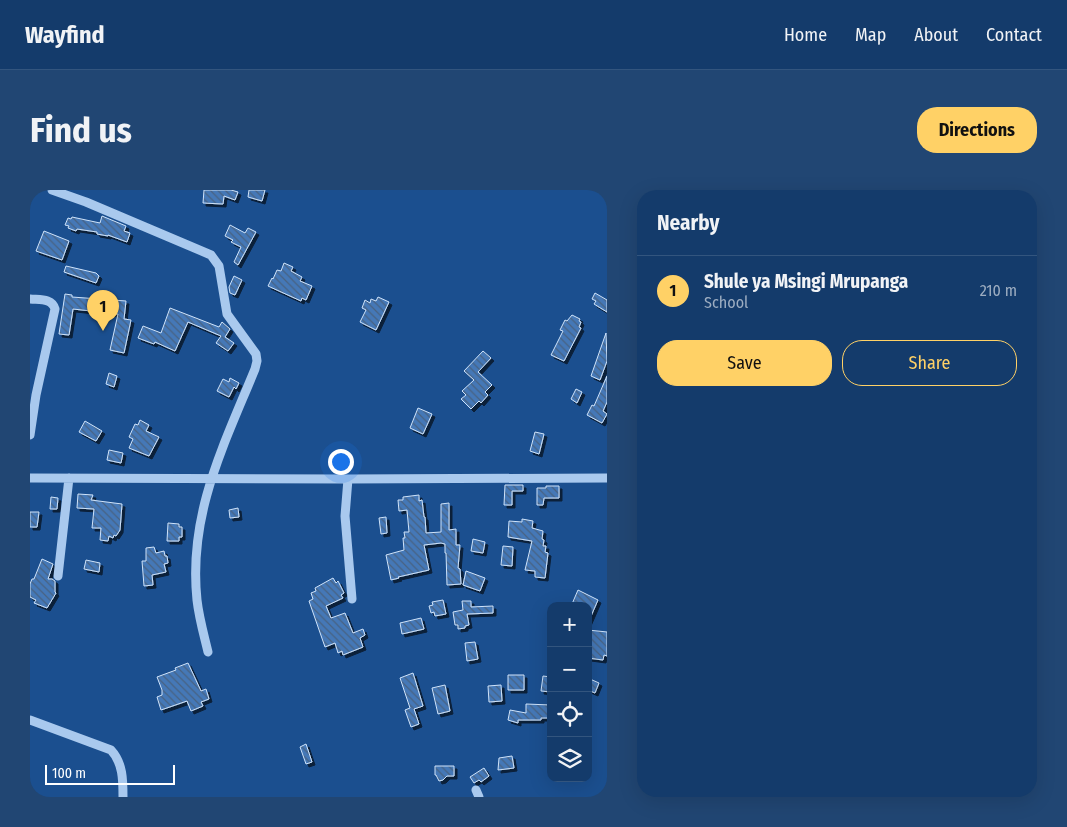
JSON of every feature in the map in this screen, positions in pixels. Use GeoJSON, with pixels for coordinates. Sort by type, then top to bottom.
{"type":"FeatureCollection","features":[{"type":"Feature","properties":{"kind":"street"},"geometry":{"type":"LineString","coordinates":[[52,190],[86,202],[211,255],[216,260],[223,282],[227,314],[256,354],[257,361],[210,478],[198,532],[196,599],[208,652]]}},
{"type":"Feature","properties":{"kind":"street"},"geometry":{"type":"LineString","coordinates":[[30,299],[47,300],[56,309],[36,395],[30,435]]}},
{"type":"Feature","properties":{"kind":"street"},"geometry":{"type":"LineString","coordinates":[[30,478],[348,480],[607,478]]}},
{"type":"Feature","properties":{"kind":"street"},"geometry":{"type":"LineString","coordinates":[[58,576],[69,478]]}},
{"type":"Feature","properties":{"kind":"street"},"geometry":{"type":"LineString","coordinates":[[348,480],[344,516],[352,599]]}},
{"type":"Feature","properties":{"kind":"street"},"geometry":{"type":"LineString","coordinates":[[30,720],[111,750],[119,760],[123,797]]}},
{"type":"Feature","properties":{"kind":"building"},"geometry":{"type":"Polygon","coordinates":[[[204,190],[231,190],[238,192],[235,200],[224,196],[223,204],[203,203],[204,190]]]}},
{"type":"Feature","properties":{"kind":"building"},"geometry":{"type":"Polygon","coordinates":[[[249,190],[265,190],[262,201],[248,197],[249,190]]]}},
{"type":"Feature","properties":{"kind":"building"},"geometry":{"type":"Polygon","coordinates":[[[102,216],[126,226],[124,231],[130,233],[127,242],[108,235],[97,234],[97,232],[77,229],[76,231],[65,225],[68,218],[71,219],[72,217],[100,223],[102,216]]]}},
{"type":"Feature","properties":{"kind":"building"},"geometry":{"type":"Polygon","coordinates":[[[230,225],[245,233],[248,228],[256,232],[238,265],[234,262],[241,247],[231,242],[233,240],[225,236],[230,225]]]}},
{"type":"Feature","properties":{"kind":"building"},"geometry":{"type":"Polygon","coordinates":[[[44,231],[69,241],[62,260],[36,251],[44,231]]]}},
{"type":"Feature","properties":{"kind":"building"},"geometry":{"type":"Polygon","coordinates":[[[284,263],[293,267],[291,271],[302,277],[300,281],[312,286],[306,300],[302,298],[301,301],[268,286],[277,270],[281,271],[284,263]]]}},
{"type":"Feature","properties":{"kind":"building"},"geometry":{"type":"Polygon","coordinates":[[[66,266],[96,273],[99,276],[96,283],[64,272],[66,266]]]}},
{"type":"Feature","properties":{"kind":"building"},"geometry":{"type":"Polygon","coordinates":[[[234,276],[242,280],[235,295],[230,293],[229,287],[234,276]]]}},
{"type":"Feature","properties":{"kind":"building"},"geometry":{"type":"Polygon","coordinates":[[[595,293],[607,300],[607,312],[594,304],[596,301],[592,299],[595,293]]]}},
{"type":"Feature","properties":{"kind":"building"},"geometry":{"type":"Polygon","coordinates":[[[65,294],[72,295],[72,297],[126,301],[124,319],[131,320],[124,353],[110,350],[118,314],[73,309],[69,335],[59,334],[65,294]]]}},
{"type":"Feature","properties":{"kind":"building"},"geometry":{"type":"Polygon","coordinates":[[[378,297],[389,302],[376,330],[360,322],[366,310],[362,308],[365,300],[370,303],[371,299],[376,301],[378,297]]]}},
{"type":"Feature","properties":{"kind":"building"},"geometry":{"type":"Polygon","coordinates":[[[170,308],[219,327],[222,322],[230,329],[225,337],[234,343],[228,351],[216,343],[221,336],[188,322],[175,351],[155,342],[154,344],[138,338],[143,326],[161,333],[170,308]]]}},
{"type":"Feature","properties":{"kind":"building"},"geometry":{"type":"Polygon","coordinates":[[[572,315],[580,319],[579,327],[581,328],[564,361],[551,355],[563,331],[560,330],[565,320],[567,321],[572,315]]]}},
{"type":"Feature","properties":{"kind":"building"},"geometry":{"type":"Polygon","coordinates":[[[606,333],[607,361],[600,380],[591,376],[606,333]]]}},
{"type":"Feature","properties":{"kind":"building"},"geometry":{"type":"Polygon","coordinates":[[[483,351],[491,358],[478,372],[492,385],[485,392],[488,395],[481,403],[479,401],[471,409],[461,399],[466,395],[462,391],[474,380],[464,371],[483,351]]]}},
{"type":"Feature","properties":{"kind":"building"},"geometry":{"type":"Polygon","coordinates":[[[109,373],[117,376],[114,387],[106,384],[109,373]]]}},
{"type":"Feature","properties":{"kind":"building"},"geometry":{"type":"Polygon","coordinates":[[[607,376],[607,402],[603,411],[607,414],[602,423],[587,415],[592,405],[594,406],[607,376]]]}},
{"type":"Feature","properties":{"kind":"building"},"geometry":{"type":"Polygon","coordinates":[[[230,378],[239,383],[236,389],[234,387],[229,397],[217,391],[223,379],[229,382],[230,378]]]}},
{"type":"Feature","properties":{"kind":"building"},"geometry":{"type":"Polygon","coordinates":[[[576,389],[582,392],[577,403],[571,399],[576,389]]]}},
{"type":"Feature","properties":{"kind":"building"},"geometry":{"type":"Polygon","coordinates":[[[418,408],[432,414],[423,434],[410,428],[418,408]]]}},
{"type":"Feature","properties":{"kind":"building"},"geometry":{"type":"Polygon","coordinates":[[[140,420],[149,425],[146,431],[159,437],[149,456],[129,448],[133,439],[129,437],[135,424],[138,425],[140,420]]]}},
{"type":"Feature","properties":{"kind":"building"},"geometry":{"type":"Polygon","coordinates":[[[85,421],[102,431],[96,441],[79,432],[85,421]]]}},
{"type":"Feature","properties":{"kind":"building"},"geometry":{"type":"Polygon","coordinates":[[[535,432],[544,434],[539,454],[530,451],[535,432]]]}},
{"type":"Feature","properties":{"kind":"building"},"geometry":{"type":"Polygon","coordinates":[[[109,450],[123,453],[121,463],[107,460],[109,450]]]}},
{"type":"Feature","properties":{"kind":"building"},"geometry":{"type":"Polygon","coordinates":[[[505,485],[523,485],[523,491],[512,491],[512,505],[504,505],[505,485]]]}},
{"type":"Feature","properties":{"kind":"building"},"geometry":{"type":"Polygon","coordinates":[[[546,486],[559,486],[559,498],[544,498],[543,505],[537,505],[537,488],[546,488],[546,486]]]}},
{"type":"Feature","properties":{"kind":"building"},"geometry":{"type":"Polygon","coordinates":[[[78,494],[93,495],[91,500],[122,504],[120,530],[116,536],[114,535],[113,538],[109,536],[108,541],[100,540],[101,528],[92,528],[94,509],[77,508],[78,494]]]}},
{"type":"Feature","properties":{"kind":"building"},"geometry":{"type":"Polygon","coordinates":[[[419,495],[419,501],[422,500],[426,533],[441,532],[441,504],[449,503],[449,530],[456,529],[456,545],[460,545],[458,568],[460,569],[461,584],[447,585],[445,544],[441,543],[424,545],[429,570],[391,580],[386,555],[404,550],[404,532],[409,532],[407,510],[399,511],[398,500],[403,500],[403,497],[419,495]]]}},
{"type":"Feature","properties":{"kind":"building"},"geometry":{"type":"Polygon","coordinates":[[[51,497],[58,498],[57,509],[50,509],[51,497]]]}},
{"type":"Feature","properties":{"kind":"building"},"geometry":{"type":"Polygon","coordinates":[[[238,508],[239,517],[230,518],[229,510],[238,508]]]}},
{"type":"Feature","properties":{"kind":"building"},"geometry":{"type":"Polygon","coordinates":[[[30,512],[39,512],[37,527],[30,527],[30,512]]]}},
{"type":"Feature","properties":{"kind":"building"},"geometry":{"type":"Polygon","coordinates":[[[386,517],[387,533],[381,534],[379,518],[386,517]]]}},
{"type":"Feature","properties":{"kind":"building"},"geometry":{"type":"Polygon","coordinates":[[[522,519],[533,521],[532,528],[543,531],[543,546],[546,546],[545,552],[548,553],[545,578],[535,577],[535,571],[525,570],[532,541],[508,537],[509,521],[522,522],[522,519]]]}},
{"type":"Feature","properties":{"kind":"building"},"geometry":{"type":"Polygon","coordinates":[[[168,523],[179,524],[179,527],[182,527],[182,537],[179,537],[179,541],[167,541],[168,523]]]}},
{"type":"Feature","properties":{"kind":"building"},"geometry":{"type":"Polygon","coordinates":[[[473,539],[485,542],[483,553],[471,551],[473,539]]]}},
{"type":"Feature","properties":{"kind":"building"},"geometry":{"type":"Polygon","coordinates":[[[503,546],[513,547],[512,566],[501,565],[503,546]]]}},
{"type":"Feature","properties":{"kind":"building"},"geometry":{"type":"Polygon","coordinates":[[[154,547],[156,553],[164,551],[165,556],[167,556],[168,563],[164,564],[166,572],[152,575],[153,585],[144,586],[142,561],[146,561],[146,548],[154,547]]]}},
{"type":"Feature","properties":{"kind":"building"},"geometry":{"type":"Polygon","coordinates":[[[42,559],[53,564],[48,579],[55,581],[56,593],[47,608],[34,603],[36,600],[30,597],[30,584],[42,559]]]}},
{"type":"Feature","properties":{"kind":"building"},"geometry":{"type":"Polygon","coordinates":[[[86,560],[100,563],[99,572],[84,569],[86,560]]]}},
{"type":"Feature","properties":{"kind":"building"},"geometry":{"type":"Polygon","coordinates":[[[466,571],[485,578],[480,591],[463,585],[466,571]]]}},
{"type":"Feature","properties":{"kind":"building"},"geometry":{"type":"Polygon","coordinates":[[[333,578],[336,583],[338,581],[344,593],[341,595],[343,598],[326,606],[331,618],[345,613],[353,633],[363,629],[365,635],[360,638],[363,647],[343,655],[342,651],[338,653],[335,643],[325,647],[309,601],[313,599],[311,593],[316,591],[315,588],[333,578]]]}},
{"type":"Feature","properties":{"kind":"building"},"geometry":{"type":"Polygon","coordinates":[[[578,590],[598,600],[592,614],[592,602],[573,602],[578,590]]]}},
{"type":"Feature","properties":{"kind":"building"},"geometry":{"type":"Polygon","coordinates":[[[443,600],[446,614],[435,616],[434,612],[431,613],[429,606],[433,605],[432,602],[443,600]]]}},
{"type":"Feature","properties":{"kind":"building"},"geometry":{"type":"Polygon","coordinates":[[[462,601],[471,601],[471,607],[493,606],[493,613],[467,614],[469,625],[458,629],[458,625],[455,625],[453,612],[463,610],[462,601]]]}},
{"type":"Feature","properties":{"kind":"building"},"geometry":{"type":"Polygon","coordinates":[[[421,618],[424,629],[402,634],[400,623],[421,618]]]}},
{"type":"Feature","properties":{"kind":"building"},"geometry":{"type":"Polygon","coordinates":[[[592,630],[607,632],[607,656],[604,655],[603,660],[592,659],[592,630]]]}},
{"type":"Feature","properties":{"kind":"building"},"geometry":{"type":"Polygon","coordinates":[[[475,642],[478,659],[467,661],[465,643],[475,642]]]}},
{"type":"Feature","properties":{"kind":"building"},"geometry":{"type":"Polygon","coordinates":[[[188,663],[201,691],[206,689],[209,699],[201,702],[203,706],[191,711],[187,701],[161,710],[157,697],[162,695],[162,690],[157,677],[188,663]]]}},
{"type":"Feature","properties":{"kind":"building"},"geometry":{"type":"Polygon","coordinates":[[[413,673],[423,706],[414,709],[419,724],[411,727],[405,710],[410,708],[400,678],[413,673]]]}},
{"type":"Feature","properties":{"kind":"building"},"geometry":{"type":"Polygon","coordinates":[[[508,675],[524,675],[524,690],[508,690],[508,675]]]}},
{"type":"Feature","properties":{"kind":"building"},"geometry":{"type":"Polygon","coordinates":[[[543,676],[547,676],[547,692],[541,691],[543,676]]]}},
{"type":"Feature","properties":{"kind":"building"},"geometry":{"type":"Polygon","coordinates":[[[592,680],[599,683],[595,693],[592,692],[592,680]]]}},
{"type":"Feature","properties":{"kind":"building"},"geometry":{"type":"Polygon","coordinates":[[[445,685],[450,711],[438,714],[432,688],[445,685]]]}},
{"type":"Feature","properties":{"kind":"building"},"geometry":{"type":"Polygon","coordinates":[[[501,685],[502,701],[489,702],[488,686],[501,685]]]}},
{"type":"Feature","properties":{"kind":"building"},"geometry":{"type":"Polygon","coordinates":[[[526,704],[547,705],[547,718],[541,718],[541,720],[518,720],[518,723],[508,720],[510,710],[526,713],[526,704]]]}},
{"type":"Feature","properties":{"kind":"building"},"geometry":{"type":"Polygon","coordinates":[[[306,744],[312,762],[306,764],[300,747],[306,744]]]}},
{"type":"Feature","properties":{"kind":"building"},"geometry":{"type":"Polygon","coordinates":[[[512,756],[514,768],[498,770],[499,758],[512,756]]]}},
{"type":"Feature","properties":{"kind":"building"},"geometry":{"type":"Polygon","coordinates":[[[435,766],[454,766],[454,776],[447,776],[439,781],[435,775],[435,766]]]}},
{"type":"Feature","properties":{"kind":"building"},"geometry":{"type":"Polygon","coordinates":[[[484,768],[489,776],[481,782],[479,780],[474,783],[470,777],[484,768]]]}},
{"type":"Feature","properties":{"kind":"place","name":"Shule ya Msingi Mrupanga"},"geometry":{"type":"Point","coordinates":[103,331]}}]}
